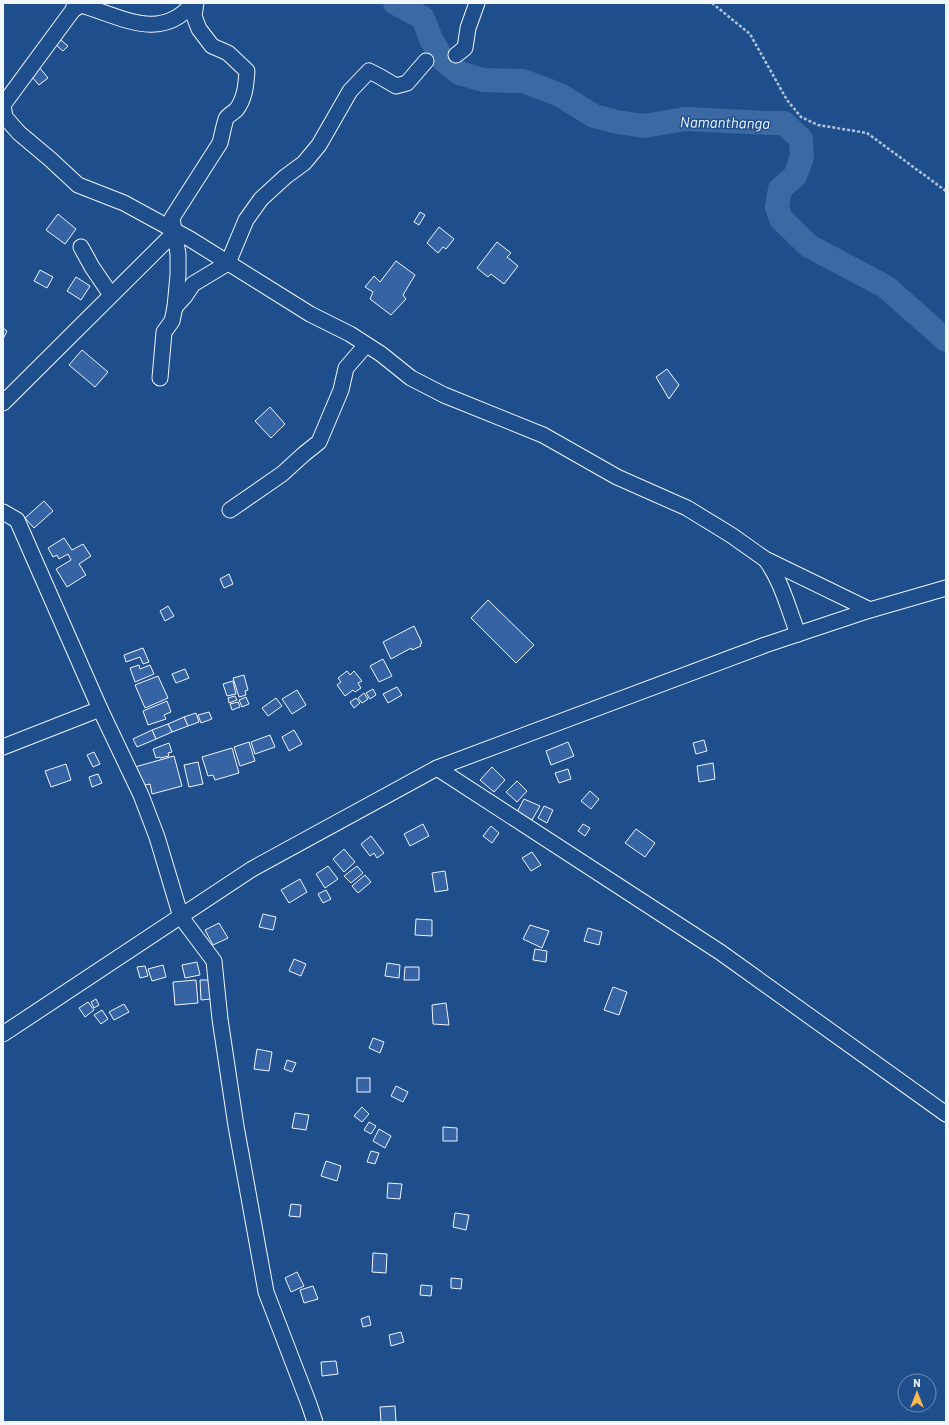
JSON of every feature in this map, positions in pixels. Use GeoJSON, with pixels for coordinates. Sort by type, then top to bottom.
{"type":"FeatureCollection","features":[{"type":"Feature","properties":{"kind":"street"},"geometry":{"type":"LineString","coordinates":[[193,3],[186,12],[167,23],[150,25],[129,21],[81,5],[74,7],[4,105],[4,118],[78,185],[124,203],[175,232],[310,314],[350,334],[381,354],[412,378],[444,395],[543,435],[617,477],[687,508],[731,535],[765,559],[870,610]]}},
{"type":"Feature","properties":{"kind":"street"},"geometry":{"type":"LineString","coordinates":[[160,378],[164,332],[172,321],[178,275],[178,254],[172,218],[220,143],[226,119],[236,110],[243,98],[246,86],[247,71],[228,53],[212,46],[199,29],[194,16],[196,3]]}},
{"type":"Feature","properties":{"kind":"street"},"geometry":{"type":"LineString","coordinates":[[456,55],[465,48],[468,28],[477,3]]}},
{"type":"Feature","properties":{"kind":"street"},"geometry":{"type":"LineString","coordinates":[[175,307],[193,284],[228,263],[246,220],[261,199],[285,177],[304,163],[319,145],[350,91],[369,71],[396,86],[407,83],[426,61]]}},
{"type":"Feature","properties":{"kind":"street"},"geometry":{"type":"LineString","coordinates":[[3,403],[175,232]]}},
{"type":"Feature","properties":{"kind":"street"},"geometry":{"type":"LineString","coordinates":[[80,247],[111,295]]}},
{"type":"Feature","properties":{"kind":"street"},"geometry":{"type":"LineString","coordinates":[[230,510],[282,474],[319,442],[341,390],[346,368],[366,345]]}},
{"type":"Feature","properties":{"kind":"street"},"geometry":{"type":"LineString","coordinates":[[3,512],[17,520],[100,709],[141,795],[157,837],[180,917],[214,961],[220,1019],[236,1126],[266,1292],[315,1422]]}},
{"type":"Feature","properties":{"kind":"street"},"geometry":{"type":"LineString","coordinates":[[765,559],[774,571],[782,589],[798,634]]}},
{"type":"Feature","properties":{"kind":"street"},"geometry":{"type":"LineString","coordinates":[[3,1034],[252,869],[436,768],[798,634],[870,610],[946,588]]}},
{"type":"Feature","properties":{"kind":"street"},"geometry":{"type":"LineString","coordinates":[[3,747],[100,709]]}},
{"type":"Feature","properties":{"kind":"street"},"geometry":{"type":"LineString","coordinates":[[436,768],[720,952],[946,1114]]}},
{"type":"Feature","properties":{"kind":"path"},"geometry":{"type":"LineString","coordinates":[[712,3],[750,34],[787,100],[801,117],[818,125],[867,133],[946,191]]}},
{"type":"Feature","properties":{"kind":"water"},"geometry":{"type":"Polygon","coordinates":[[[538,87],[617,122],[606,119],[538,87]]]}},
{"type":"Feature","properties":{"kind":"building"},"geometry":{"type":"Polygon","coordinates":[[[61,40],[68,46],[63,51],[56,45],[61,40]]]}},
{"type":"Feature","properties":{"kind":"building"},"geometry":{"type":"Polygon","coordinates":[[[39,67],[48,78],[39,85],[30,75],[39,67]]]}},
{"type":"Feature","properties":{"kind":"building"},"geometry":{"type":"Polygon","coordinates":[[[420,212],[425,215],[419,225],[414,222],[420,212]]]}},
{"type":"Feature","properties":{"kind":"building"},"geometry":{"type":"Polygon","coordinates":[[[58,214],[76,229],[65,244],[46,230],[58,214]]]}},
{"type":"Feature","properties":{"kind":"building"},"geometry":{"type":"Polygon","coordinates":[[[439,227],[454,239],[446,249],[443,247],[438,253],[427,243],[439,227]]]}},
{"type":"Feature","properties":{"kind":"building"},"geometry":{"type":"Polygon","coordinates":[[[497,242],[511,253],[507,257],[518,266],[504,284],[491,274],[488,277],[477,268],[497,242]]]}},
{"type":"Feature","properties":{"kind":"building"},"geometry":{"type":"Polygon","coordinates":[[[396,261],[415,275],[403,295],[406,299],[391,315],[370,299],[373,292],[365,287],[374,276],[380,282],[396,261]]]}},
{"type":"Feature","properties":{"kind":"building"},"geometry":{"type":"Polygon","coordinates":[[[40,270],[53,277],[47,288],[34,281],[40,270]]]}},
{"type":"Feature","properties":{"kind":"building"},"geometry":{"type":"Polygon","coordinates":[[[76,277],[90,286],[81,300],[67,291],[76,277]]]}},
{"type":"Feature","properties":{"kind":"building"},"geometry":{"type":"Polygon","coordinates":[[[3,328],[7,331],[3,339],[3,328]]]}},
{"type":"Feature","properties":{"kind":"building"},"geometry":{"type":"Polygon","coordinates":[[[82,350],[108,372],[95,387],[69,365],[82,350]]]}},
{"type":"Feature","properties":{"kind":"building"},"geometry":{"type":"Polygon","coordinates":[[[667,369],[679,385],[669,399],[656,377],[667,369]]]}},
{"type":"Feature","properties":{"kind":"building"},"geometry":{"type":"Polygon","coordinates":[[[270,407],[285,424],[271,438],[255,421],[270,407]]]}},
{"type":"Feature","properties":{"kind":"building"},"geometry":{"type":"Polygon","coordinates":[[[44,501],[53,511],[34,528],[25,518],[44,501]]]}},
{"type":"Feature","properties":{"kind":"building"},"geometry":{"type":"Polygon","coordinates":[[[64,538],[72,550],[83,544],[91,556],[79,564],[86,575],[67,587],[56,569],[71,560],[68,554],[59,559],[57,555],[53,557],[48,548],[64,538]]]}},
{"type":"Feature","properties":{"kind":"building"},"geometry":{"type":"Polygon","coordinates":[[[229,574],[233,584],[224,588],[220,579],[229,574]]]}},
{"type":"Feature","properties":{"kind":"building"},"geometry":{"type":"Polygon","coordinates":[[[488,600],[534,645],[516,663],[471,618],[488,600]]]}},
{"type":"Feature","properties":{"kind":"building"},"geometry":{"type":"Polygon","coordinates":[[[168,606],[174,616],[165,621],[160,611],[168,606]]]}},
{"type":"Feature","properties":{"kind":"building"},"geometry":{"type":"Polygon","coordinates":[[[414,626],[422,643],[420,644],[421,646],[412,650],[411,648],[391,659],[383,642],[414,626]]]}},
{"type":"Feature","properties":{"kind":"building"},"geometry":{"type":"Polygon","coordinates":[[[143,648],[149,662],[143,664],[140,657],[126,662],[124,655],[143,648]]]}},
{"type":"Feature","properties":{"kind":"building"},"geometry":{"type":"Polygon","coordinates":[[[383,659],[392,676],[379,682],[370,666],[383,659]]]}},
{"type":"Feature","properties":{"kind":"building"},"geometry":{"type":"Polygon","coordinates":[[[139,665],[140,669],[150,665],[154,674],[135,682],[130,668],[139,665]]]}},
{"type":"Feature","properties":{"kind":"building"},"geometry":{"type":"Polygon","coordinates":[[[185,669],[189,678],[176,683],[172,674],[185,669]]]}},
{"type":"Feature","properties":{"kind":"building"},"geometry":{"type":"Polygon","coordinates":[[[347,671],[350,675],[354,671],[362,681],[358,683],[361,688],[355,692],[353,690],[345,696],[337,685],[341,682],[338,678],[347,671]]]}},
{"type":"Feature","properties":{"kind":"building"},"geometry":{"type":"Polygon","coordinates":[[[244,675],[248,690],[245,691],[246,695],[239,697],[233,678],[244,675]]]}},
{"type":"Feature","properties":{"kind":"building"},"geometry":{"type":"Polygon","coordinates":[[[158,676],[168,698],[145,708],[135,685],[158,676]]]}},
{"type":"Feature","properties":{"kind":"building"},"geometry":{"type":"Polygon","coordinates":[[[233,681],[236,694],[227,696],[223,684],[233,681]]]}},
{"type":"Feature","properties":{"kind":"building"},"geometry":{"type":"Polygon","coordinates":[[[397,687],[402,695],[388,703],[383,694],[397,687]]]}},
{"type":"Feature","properties":{"kind":"building"},"geometry":{"type":"Polygon","coordinates":[[[373,689],[376,695],[370,699],[366,693],[373,689]]]}},
{"type":"Feature","properties":{"kind":"building"},"geometry":{"type":"Polygon","coordinates":[[[297,690],[306,705],[292,714],[282,699],[297,690]]]}},
{"type":"Feature","properties":{"kind":"building"},"geometry":{"type":"Polygon","coordinates":[[[364,693],[368,699],[362,703],[358,698],[364,693]]]}},
{"type":"Feature","properties":{"kind":"building"},"geometry":{"type":"Polygon","coordinates":[[[235,696],[237,700],[229,703],[228,698],[235,696]]]}},
{"type":"Feature","properties":{"kind":"building"},"geometry":{"type":"Polygon","coordinates":[[[246,697],[249,704],[242,707],[239,700],[246,697]]]}},
{"type":"Feature","properties":{"kind":"building"},"geometry":{"type":"Polygon","coordinates":[[[276,698],[282,706],[268,716],[262,708],[276,698]]]}},
{"type":"Feature","properties":{"kind":"building"},"geometry":{"type":"Polygon","coordinates":[[[356,698],[360,703],[354,708],[350,702],[356,698]]]}},
{"type":"Feature","properties":{"kind":"building"},"geometry":{"type":"Polygon","coordinates":[[[167,701],[171,712],[164,715],[166,719],[148,725],[143,711],[167,701]]]}},
{"type":"Feature","properties":{"kind":"building"},"geometry":{"type":"Polygon","coordinates":[[[238,702],[240,707],[232,710],[230,704],[238,702]]]}},
{"type":"Feature","properties":{"kind":"building"},"geometry":{"type":"Polygon","coordinates":[[[209,712],[212,719],[201,723],[198,715],[209,712]]]}},
{"type":"Feature","properties":{"kind":"building"},"geometry":{"type":"Polygon","coordinates":[[[196,713],[199,722],[188,726],[184,717],[196,713]]]}},
{"type":"Feature","properties":{"kind":"building"},"geometry":{"type":"Polygon","coordinates":[[[184,717],[188,726],[172,732],[168,724],[184,717]]]}},
{"type":"Feature","properties":{"kind":"building"},"geometry":{"type":"Polygon","coordinates":[[[168,724],[172,732],[156,739],[152,730],[168,724]]]}},
{"type":"Feature","properties":{"kind":"building"},"geometry":{"type":"Polygon","coordinates":[[[152,730],[156,739],[137,747],[133,739],[152,730]]]}},
{"type":"Feature","properties":{"kind":"building"},"geometry":{"type":"Polygon","coordinates":[[[294,730],[302,744],[289,751],[282,737],[294,730]]]}},
{"type":"Feature","properties":{"kind":"building"},"geometry":{"type":"Polygon","coordinates":[[[270,735],[275,747],[255,754],[251,742],[270,735]]]}},
{"type":"Feature","properties":{"kind":"building"},"geometry":{"type":"Polygon","coordinates":[[[704,740],[707,751],[696,754],[693,743],[704,740]]]}},
{"type":"Feature","properties":{"kind":"building"},"geometry":{"type":"Polygon","coordinates":[[[249,742],[255,761],[240,766],[234,747],[249,742]]]}},
{"type":"Feature","properties":{"kind":"building"},"geometry":{"type":"Polygon","coordinates":[[[568,742],[574,756],[551,765],[546,751],[568,742]]]}},
{"type":"Feature","properties":{"kind":"building"},"geometry":{"type":"Polygon","coordinates":[[[169,743],[172,752],[168,753],[169,756],[156,758],[153,749],[169,743]]]}},
{"type":"Feature","properties":{"kind":"building"},"geometry":{"type":"Polygon","coordinates":[[[232,748],[239,773],[215,780],[213,775],[208,776],[202,757],[232,748]]]}},
{"type":"Feature","properties":{"kind":"building"},"geometry":{"type":"Polygon","coordinates":[[[94,752],[100,764],[93,767],[87,755],[94,752]]]}},
{"type":"Feature","properties":{"kind":"building"},"geometry":{"type":"Polygon","coordinates":[[[174,756],[182,786],[152,794],[150,784],[141,786],[135,767],[174,756]]]}},
{"type":"Feature","properties":{"kind":"building"},"geometry":{"type":"Polygon","coordinates":[[[198,762],[203,784],[189,787],[184,765],[198,762]]]}},
{"type":"Feature","properties":{"kind":"building"},"geometry":{"type":"Polygon","coordinates":[[[713,763],[715,779],[699,782],[697,766],[713,763]]]}},
{"type":"Feature","properties":{"kind":"building"},"geometry":{"type":"Polygon","coordinates":[[[66,764],[71,780],[51,787],[45,771],[66,764]]]}},
{"type":"Feature","properties":{"kind":"building"},"geometry":{"type":"Polygon","coordinates":[[[492,767],[505,780],[494,792],[480,780],[492,767]]]}},
{"type":"Feature","properties":{"kind":"building"},"geometry":{"type":"Polygon","coordinates":[[[568,769],[571,779],[559,783],[555,773],[568,769]]]}},
{"type":"Feature","properties":{"kind":"building"},"geometry":{"type":"Polygon","coordinates":[[[98,774],[102,783],[92,787],[89,777],[98,774]]]}},
{"type":"Feature","properties":{"kind":"building"},"geometry":{"type":"Polygon","coordinates":[[[517,781],[527,791],[517,802],[506,792],[517,781]]]}},
{"type":"Feature","properties":{"kind":"building"},"geometry":{"type":"Polygon","coordinates":[[[590,791],[599,799],[591,809],[581,801],[590,791]]]}},
{"type":"Feature","properties":{"kind":"building"},"geometry":{"type":"Polygon","coordinates":[[[524,799],[540,806],[532,820],[517,812],[524,799]]]}},
{"type":"Feature","properties":{"kind":"building"},"geometry":{"type":"Polygon","coordinates":[[[544,806],[553,810],[547,823],[538,818],[544,806]]]}},
{"type":"Feature","properties":{"kind":"building"},"geometry":{"type":"Polygon","coordinates":[[[423,824],[429,836],[410,846],[404,834],[423,824]]]}},
{"type":"Feature","properties":{"kind":"building"},"geometry":{"type":"Polygon","coordinates":[[[583,824],[590,828],[585,836],[578,831],[583,824]]]}},
{"type":"Feature","properties":{"kind":"building"},"geometry":{"type":"Polygon","coordinates":[[[491,826],[499,833],[492,843],[483,836],[491,826]]]}},
{"type":"Feature","properties":{"kind":"building"},"geometry":{"type":"Polygon","coordinates":[[[636,829],[655,843],[645,857],[625,843],[636,829]]]}},
{"type":"Feature","properties":{"kind":"building"},"geometry":{"type":"Polygon","coordinates":[[[371,836],[384,853],[377,858],[374,853],[370,856],[361,844],[371,836]]]}},
{"type":"Feature","properties":{"kind":"building"},"geometry":{"type":"Polygon","coordinates":[[[344,849],[355,862],[344,872],[333,859],[344,849]]]}},
{"type":"Feature","properties":{"kind":"building"},"geometry":{"type":"Polygon","coordinates":[[[532,852],[541,865],[531,871],[522,858],[532,852]]]}},
{"type":"Feature","properties":{"kind":"building"},"geometry":{"type":"Polygon","coordinates":[[[328,866],[338,879],[325,888],[316,874],[328,866]]]}},
{"type":"Feature","properties":{"kind":"building"},"geometry":{"type":"Polygon","coordinates":[[[357,866],[363,873],[351,883],[344,876],[357,866]]]}},
{"type":"Feature","properties":{"kind":"building"},"geometry":{"type":"Polygon","coordinates":[[[445,871],[448,890],[435,892],[432,873],[445,871]]]}},
{"type":"Feature","properties":{"kind":"building"},"geometry":{"type":"Polygon","coordinates":[[[365,875],[371,882],[358,893],[352,886],[365,875]]]}},
{"type":"Feature","properties":{"kind":"building"},"geometry":{"type":"Polygon","coordinates":[[[300,879],[307,892],[289,903],[281,890],[300,879]]]}},
{"type":"Feature","properties":{"kind":"building"},"geometry":{"type":"Polygon","coordinates":[[[326,890],[331,899],[323,903],[318,894],[326,890]]]}},
{"type":"Feature","properties":{"kind":"building"},"geometry":{"type":"Polygon","coordinates":[[[263,914],[276,917],[273,930],[259,927],[263,914]]]}},
{"type":"Feature","properties":{"kind":"building"},"geometry":{"type":"Polygon","coordinates":[[[416,919],[432,920],[432,936],[415,935],[416,919]]]}},
{"type":"Feature","properties":{"kind":"building"},"geometry":{"type":"Polygon","coordinates":[[[219,923],[228,938],[213,945],[205,930],[219,923]]]}},
{"type":"Feature","properties":{"kind":"building"},"geometry":{"type":"Polygon","coordinates":[[[530,925],[549,931],[542,948],[523,939],[530,925]]]}},
{"type":"Feature","properties":{"kind":"building"},"geometry":{"type":"Polygon","coordinates":[[[588,928],[602,932],[599,945],[584,941],[588,928]]]}},
{"type":"Feature","properties":{"kind":"building"},"geometry":{"type":"Polygon","coordinates":[[[535,949],[547,951],[546,962],[533,960],[535,949]]]}},
{"type":"Feature","properties":{"kind":"building"},"geometry":{"type":"Polygon","coordinates":[[[294,959],[306,964],[301,976],[289,971],[294,959]]]}},
{"type":"Feature","properties":{"kind":"building"},"geometry":{"type":"Polygon","coordinates":[[[197,962],[200,975],[185,978],[182,965],[197,962]]]}},
{"type":"Feature","properties":{"kind":"building"},"geometry":{"type":"Polygon","coordinates":[[[387,963],[400,965],[399,978],[385,976],[387,963]]]}},
{"type":"Feature","properties":{"kind":"building"},"geometry":{"type":"Polygon","coordinates":[[[163,965],[166,977],[152,981],[148,969],[163,965]]]}},
{"type":"Feature","properties":{"kind":"building"},"geometry":{"type":"Polygon","coordinates":[[[145,966],[148,976],[140,978],[137,967],[145,966]]]}},
{"type":"Feature","properties":{"kind":"building"},"geometry":{"type":"Polygon","coordinates":[[[405,967],[419,967],[419,980],[404,980],[405,967]]]}},
{"type":"Feature","properties":{"kind":"building"},"geometry":{"type":"Polygon","coordinates":[[[196,980],[198,1003],[175,1005],[173,982],[196,980]]]}},
{"type":"Feature","properties":{"kind":"building"},"geometry":{"type":"Polygon","coordinates":[[[200,980],[209,980],[211,999],[201,1000],[200,980]]]}},
{"type":"Feature","properties":{"kind":"building"},"geometry":{"type":"Polygon","coordinates":[[[613,987],[627,992],[619,1015],[604,1010],[613,987]]]}},
{"type":"Feature","properties":{"kind":"building"},"geometry":{"type":"Polygon","coordinates":[[[96,999],[99,1005],[94,1008],[91,1002],[96,999]]]}},
{"type":"Feature","properties":{"kind":"building"},"geometry":{"type":"Polygon","coordinates":[[[88,1002],[94,1010],[85,1017],[79,1008],[88,1002]]]}},
{"type":"Feature","properties":{"kind":"building"},"geometry":{"type":"Polygon","coordinates":[[[446,1003],[449,1025],[433,1024],[432,1005],[446,1003]]]}},
{"type":"Feature","properties":{"kind":"building"},"geometry":{"type":"Polygon","coordinates":[[[124,1004],[129,1012],[114,1020],[109,1012],[124,1004]]]}},
{"type":"Feature","properties":{"kind":"building"},"geometry":{"type":"Polygon","coordinates":[[[102,1010],[108,1019],[101,1024],[94,1015],[102,1010]]]}},
{"type":"Feature","properties":{"kind":"building"},"geometry":{"type":"Polygon","coordinates":[[[373,1038],[384,1042],[380,1053],[369,1048],[373,1038]]]}},
{"type":"Feature","properties":{"kind":"building"},"geometry":{"type":"Polygon","coordinates":[[[257,1049],[272,1052],[269,1071],[254,1069],[257,1049]]]}},
{"type":"Feature","properties":{"kind":"building"},"geometry":{"type":"Polygon","coordinates":[[[287,1060],[296,1063],[292,1072],[284,1069],[287,1060]]]}},
{"type":"Feature","properties":{"kind":"building"},"geometry":{"type":"Polygon","coordinates":[[[357,1078],[370,1078],[370,1092],[357,1092],[357,1078]]]}},
{"type":"Feature","properties":{"kind":"building"},"geometry":{"type":"Polygon","coordinates":[[[396,1086],[408,1092],[403,1102],[391,1096],[396,1086]]]}},
{"type":"Feature","properties":{"kind":"building"},"geometry":{"type":"Polygon","coordinates":[[[362,1107],[369,1114],[362,1122],[354,1116],[362,1107]]]}},
{"type":"Feature","properties":{"kind":"building"},"geometry":{"type":"Polygon","coordinates":[[[295,1113],[309,1115],[306,1130],[292,1128],[295,1113]]]}},
{"type":"Feature","properties":{"kind":"building"},"geometry":{"type":"Polygon","coordinates":[[[369,1122],[376,1126],[371,1134],[364,1130],[369,1122]]]}},
{"type":"Feature","properties":{"kind":"building"},"geometry":{"type":"Polygon","coordinates":[[[443,1127],[457,1128],[457,1141],[443,1141],[443,1127]]]}},
{"type":"Feature","properties":{"kind":"building"},"geometry":{"type":"Polygon","coordinates":[[[379,1129],[391,1136],[385,1148],[373,1141],[379,1129]]]}},
{"type":"Feature","properties":{"kind":"building"},"geometry":{"type":"Polygon","coordinates":[[[371,1151],[379,1153],[375,1164],[367,1162],[371,1151]]]}},
{"type":"Feature","properties":{"kind":"building"},"geometry":{"type":"Polygon","coordinates":[[[326,1161],[341,1166],[337,1181],[321,1176],[326,1161]]]}},
{"type":"Feature","properties":{"kind":"building"},"geometry":{"type":"Polygon","coordinates":[[[388,1183],[402,1184],[400,1199],[387,1198],[388,1183]]]}},
{"type":"Feature","properties":{"kind":"building"},"geometry":{"type":"Polygon","coordinates":[[[291,1204],[301,1205],[300,1217],[289,1216],[291,1204]]]}},
{"type":"Feature","properties":{"kind":"building"},"geometry":{"type":"Polygon","coordinates":[[[455,1213],[469,1215],[466,1230],[453,1227],[455,1213]]]}},
{"type":"Feature","properties":{"kind":"building"},"geometry":{"type":"Polygon","coordinates":[[[373,1253],[387,1254],[386,1273],[372,1272],[373,1253]]]}},
{"type":"Feature","properties":{"kind":"building"},"geometry":{"type":"Polygon","coordinates":[[[297,1272],[304,1286],[291,1292],[285,1278],[297,1272]]]}},
{"type":"Feature","properties":{"kind":"building"},"geometry":{"type":"Polygon","coordinates":[[[451,1278],[462,1279],[461,1289],[451,1288],[451,1278]]]}},
{"type":"Feature","properties":{"kind":"building"},"geometry":{"type":"Polygon","coordinates":[[[421,1285],[432,1286],[431,1296],[420,1295],[421,1285]]]}},
{"type":"Feature","properties":{"kind":"building"},"geometry":{"type":"Polygon","coordinates":[[[313,1286],[318,1299],[304,1303],[300,1290],[313,1286]]]}},
{"type":"Feature","properties":{"kind":"building"},"geometry":{"type":"Polygon","coordinates":[[[369,1316],[371,1325],[363,1327],[361,1319],[369,1316]]]}},
{"type":"Feature","properties":{"kind":"building"},"geometry":{"type":"Polygon","coordinates":[[[401,1332],[404,1342],[391,1346],[389,1335],[401,1332]]]}},
{"type":"Feature","properties":{"kind":"building"},"geometry":{"type":"Polygon","coordinates":[[[336,1361],[338,1374],[322,1376],[321,1362],[336,1361]]]}},
{"type":"Feature","properties":{"kind":"building"},"geometry":{"type":"Polygon","coordinates":[[[395,1406],[396,1422],[381,1422],[380,1407],[395,1406]]]}},
{"type":"Feature","properties":{"kind":"waterway","name":"Namanthanga"},"geometry":{"type":"LineString","coordinates":[[395,3],[423,18],[431,39],[443,60],[459,73],[483,80],[523,81],[560,95],[594,116],[617,122],[644,126],[685,119],[784,123],[801,139],[802,157],[795,176],[780,189],[777,207],[781,219],[809,246],[886,287],[946,340]]}}]}
